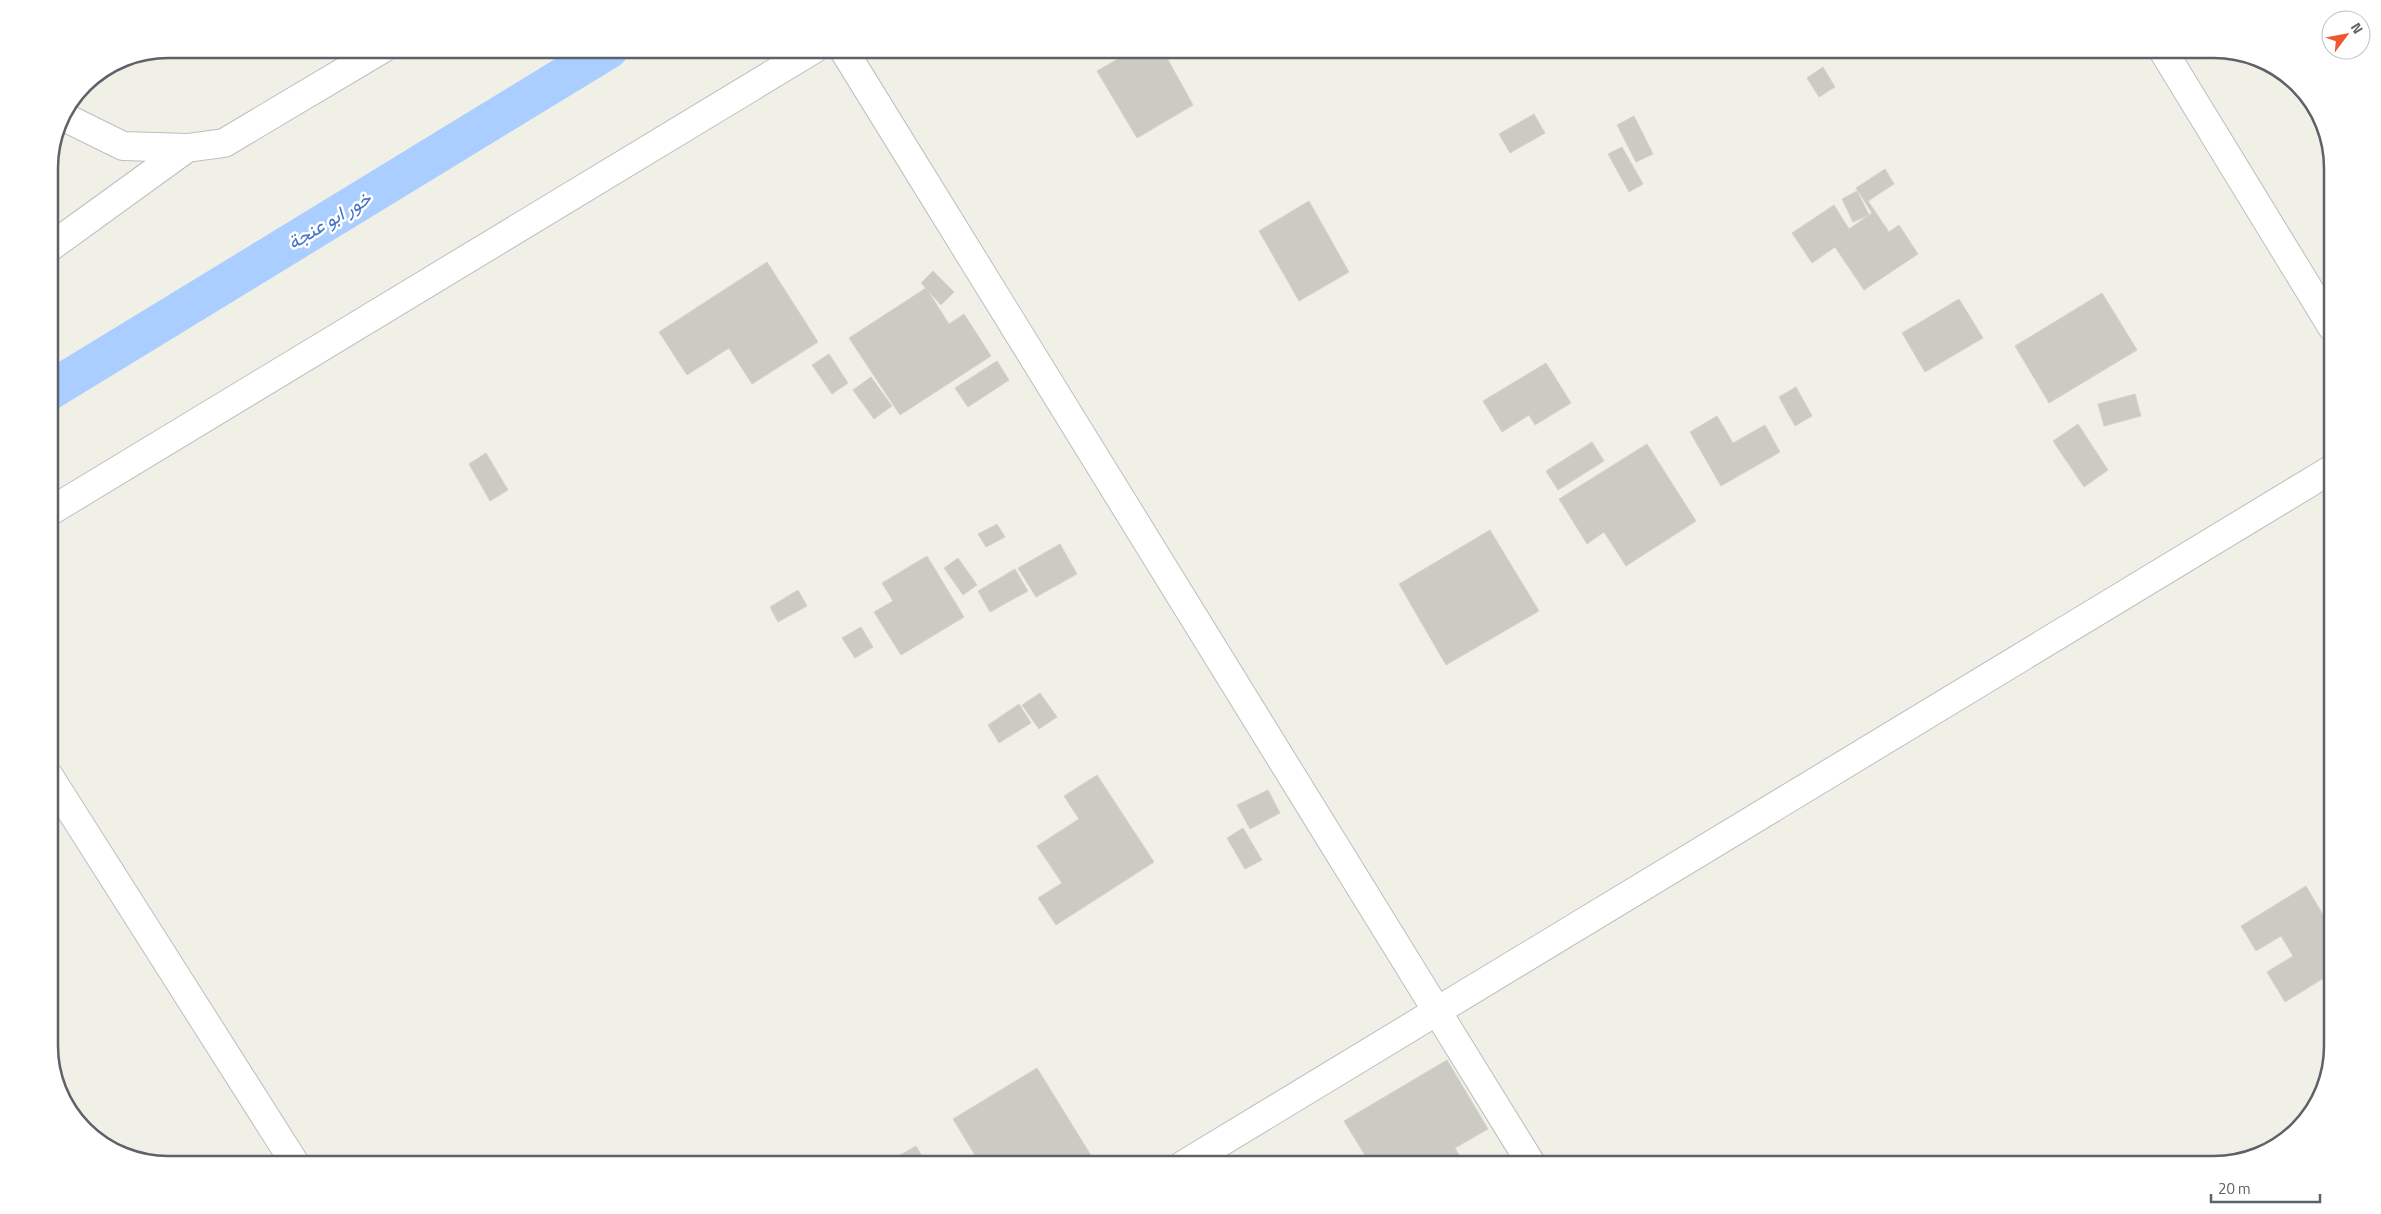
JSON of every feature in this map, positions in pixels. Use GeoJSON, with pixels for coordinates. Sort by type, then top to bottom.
{"type":"FeatureCollection","features":[{"type":"Feature","properties":{"kind":"street"},"geometry":{"type":"LineString","coordinates":[[69,119],[123,146],[187,148],[224,143],[367,58]]}},
{"type":"Feature","properties":{"kind":"street"},"geometry":{"type":"LineString","coordinates":[[58,507],[799,58]]}},
{"type":"Feature","properties":{"kind":"street"},"geometry":{"type":"LineString","coordinates":[[849,58],[1526,1156]]}},
{"type":"Feature","properties":{"kind":"street"},"geometry":{"type":"LineString","coordinates":[[2168,58],[2323,313]]}},
{"type":"Feature","properties":{"kind":"street"},"geometry":{"type":"LineString","coordinates":[[58,241],[187,148]]}},
{"type":"Feature","properties":{"kind":"street"},"geometry":{"type":"LineString","coordinates":[[1198,1156],[2323,474]]}},
{"type":"Feature","properties":{"kind":"street"},"geometry":{"type":"LineString","coordinates":[[58,790],[290,1156]]}},
{"type":"Feature","properties":{"kind":"building"},"geometry":{"type":"Polygon","coordinates":[[[1119,58],[1167,58],[1193,105],[1137,138],[1097,71],[1119,58]]]}},
{"type":"Feature","properties":{"kind":"building"},"geometry":{"type":"Polygon","coordinates":[[[1823,67],[1835,87],[1819,97],[1807,78],[1823,67]]]}},
{"type":"Feature","properties":{"kind":"building"},"geometry":{"type":"Polygon","coordinates":[[[1534,114],[1545,133],[1510,153],[1499,134],[1534,114]]]}},
{"type":"Feature","properties":{"kind":"building"},"geometry":{"type":"Polygon","coordinates":[[[1634,116],[1653,154],[1636,162],[1617,125],[1634,116]]]}},
{"type":"Feature","properties":{"kind":"building"},"geometry":{"type":"Polygon","coordinates":[[[1622,147],[1643,184],[1629,192],[1608,154],[1622,147]]]}},
{"type":"Feature","properties":{"kind":"building"},"geometry":{"type":"Polygon","coordinates":[[[1885,169],[1894,184],[1868,201],[1889,232],[1899,225],[1918,254],[1864,290],[1835,247],[1812,263],[1792,233],[1834,205],[1849,229],[1872,213],[1856,188],[1885,169]]]}},
{"type":"Feature","properties":{"kind":"building"},"geometry":{"type":"Polygon","coordinates":[[[1857,191],[1869,215],[1853,222],[1842,199],[1857,191]]]}},
{"type":"Feature","properties":{"kind":"building"},"geometry":{"type":"Polygon","coordinates":[[[1309,201],[1349,272],[1299,301],[1259,231],[1309,201]]]}},
{"type":"Feature","properties":{"kind":"building"},"geometry":{"type":"Polygon","coordinates":[[[767,262],[818,342],[752,384],[729,348],[687,375],[659,332],[767,262]]]}},
{"type":"Feature","properties":{"kind":"building"},"geometry":{"type":"Polygon","coordinates":[[[933,271],[954,292],[941,305],[921,283],[933,271]]]}},
{"type":"Feature","properties":{"kind":"building"},"geometry":{"type":"Polygon","coordinates":[[[926,288],[949,324],[964,314],[991,356],[900,415],[849,338],[926,288]]]}},
{"type":"Feature","properties":{"kind":"building"},"geometry":{"type":"Polygon","coordinates":[[[2102,293],[2137,350],[2049,403],[2015,346],[2102,293]]]}},
{"type":"Feature","properties":{"kind":"building"},"geometry":{"type":"Polygon","coordinates":[[[1959,299],[1983,338],[1925,372],[1902,333],[1959,299]]]}},
{"type":"Feature","properties":{"kind":"building"},"geometry":{"type":"Polygon","coordinates":[[[829,354],[848,383],[832,394],[812,365],[829,354]]]}},
{"type":"Feature","properties":{"kind":"building"},"geometry":{"type":"Polygon","coordinates":[[[997,361],[1009,380],[968,407],[955,388],[997,361]]]}},
{"type":"Feature","properties":{"kind":"building"},"geometry":{"type":"Polygon","coordinates":[[[1546,363],[1571,403],[1535,425],[1529,415],[1502,432],[1483,401],[1546,363]]]}},
{"type":"Feature","properties":{"kind":"building"},"geometry":{"type":"Polygon","coordinates":[[[871,377],[892,406],[874,419],[853,390],[871,377]]]}},
{"type":"Feature","properties":{"kind":"building"},"geometry":{"type":"Polygon","coordinates":[[[1796,387],[1812,416],[1795,426],[1779,397],[1796,387]]]}},
{"type":"Feature","properties":{"kind":"building"},"geometry":{"type":"Polygon","coordinates":[[[2135,394],[2141,416],[2104,426],[2098,404],[2135,394]]]}},
{"type":"Feature","properties":{"kind":"building"},"geometry":{"type":"Polygon","coordinates":[[[1717,416],[1733,443],[1765,425],[1780,452],[1721,486],[1690,432],[1717,416]]]}},
{"type":"Feature","properties":{"kind":"building"},"geometry":{"type":"Polygon","coordinates":[[[2078,424],[2108,470],[2084,487],[2053,441],[2078,424]]]}},
{"type":"Feature","properties":{"kind":"building"},"geometry":{"type":"Polygon","coordinates":[[[1592,442],[1604,461],[1558,490],[1546,471],[1592,442]]]}},
{"type":"Feature","properties":{"kind":"building"},"geometry":{"type":"Polygon","coordinates":[[[1647,444],[1696,521],[1626,566],[1604,532],[1587,544],[1559,499],[1647,444]]]}},
{"type":"Feature","properties":{"kind":"building"},"geometry":{"type":"Polygon","coordinates":[[[486,453],[508,490],[490,501],[469,464],[486,453]]]}},
{"type":"Feature","properties":{"kind":"building"},"geometry":{"type":"Polygon","coordinates":[[[997,524],[1005,537],[986,547],[978,534],[997,524]]]}},
{"type":"Feature","properties":{"kind":"building"},"geometry":{"type":"Polygon","coordinates":[[[1490,530],[1539,611],[1446,665],[1399,584],[1490,530]]]}},
{"type":"Feature","properties":{"kind":"building"},"geometry":{"type":"Polygon","coordinates":[[[1060,544],[1077,574],[1036,597],[1018,568],[1060,544]]]}},
{"type":"Feature","properties":{"kind":"building"},"geometry":{"type":"Polygon","coordinates":[[[927,556],[964,617],[901,655],[874,612],[893,601],[882,583],[927,556]]]}},
{"type":"Feature","properties":{"kind":"building"},"geometry":{"type":"Polygon","coordinates":[[[958,558],[977,585],[963,595],[944,568],[958,558]]]}},
{"type":"Feature","properties":{"kind":"building"},"geometry":{"type":"Polygon","coordinates":[[[1015,569],[1028,591],[990,612],[978,591],[1015,569]]]}},
{"type":"Feature","properties":{"kind":"building"},"geometry":{"type":"Polygon","coordinates":[[[798,590],[807,606],[778,622],[770,607],[798,590]]]}},
{"type":"Feature","properties":{"kind":"building"},"geometry":{"type":"Polygon","coordinates":[[[861,627],[873,647],[855,658],[842,638],[861,627]]]}},
{"type":"Feature","properties":{"kind":"building"},"geometry":{"type":"Polygon","coordinates":[[[1040,693],[1057,717],[1039,729],[1022,705],[1040,693]]]}},
{"type":"Feature","properties":{"kind":"building"},"geometry":{"type":"Polygon","coordinates":[[[1019,704],[1031,723],[999,743],[988,725],[1019,704]]]}},
{"type":"Feature","properties":{"kind":"building"},"geometry":{"type":"Polygon","coordinates":[[[1097,775],[1154,862],[1056,925],[1038,898],[1062,883],[1037,846],[1079,819],[1064,796],[1097,775]]]}},
{"type":"Feature","properties":{"kind":"building"},"geometry":{"type":"Polygon","coordinates":[[[1268,790],[1280,813],[1250,829],[1237,805],[1268,790]]]}},
{"type":"Feature","properties":{"kind":"building"},"geometry":{"type":"Polygon","coordinates":[[[1243,828],[1262,860],[1245,869],[1227,838],[1243,828]]]}},
{"type":"Feature","properties":{"kind":"building"},"geometry":{"type":"Polygon","coordinates":[[[2306,886],[2324,916],[2324,978],[2285,1002],[2267,972],[2293,956],[2281,936],[2256,951],[2241,926],[2306,886]]]}},
{"type":"Feature","properties":{"kind":"building"},"geometry":{"type":"Polygon","coordinates":[[[1447,1060],[1488,1129],[1455,1148],[1460,1156],[1365,1156],[1344,1121],[1447,1060]]]}},
{"type":"Feature","properties":{"kind":"building"},"geometry":{"type":"Polygon","coordinates":[[[1037,1068],[1091,1156],[976,1156],[953,1119],[1037,1068]]]}},
{"type":"Feature","properties":{"kind":"building"},"geometry":{"type":"Polygon","coordinates":[[[916,1146],[922,1156],[899,1156],[916,1146]]]}},
{"type":"Feature","properties":{"kind":"waterway","name":"خور ابو عنجة"},"geometry":{"type":"LineString","coordinates":[[58,386],[594,58]]}}]}
